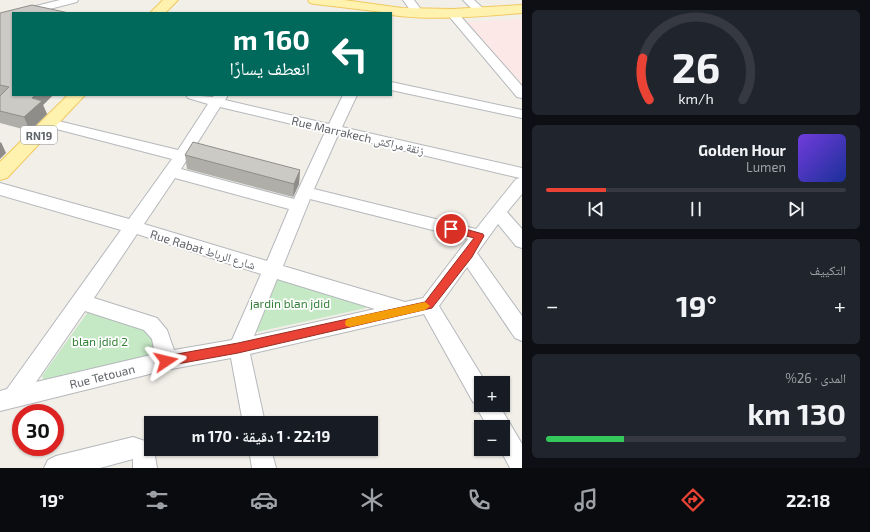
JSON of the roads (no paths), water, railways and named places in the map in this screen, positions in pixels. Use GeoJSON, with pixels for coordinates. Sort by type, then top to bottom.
{"type":"FeatureCollection","features":[{"type":"Feature","properties":{"kind":"main road"},"geometry":{"type":"LineString","coordinates":[[158,12],[171,0]]}},
{"type":"Feature","properties":{"kind":"main road"},"geometry":{"type":"LineString","coordinates":[[315,0],[387,12],[452,13],[522,9]]}},
{"type":"Feature","properties":{"kind":"main road","name":"RN19"},"geometry":{"type":"LineString","coordinates":[[0,173],[76,96]]}},
{"type":"Feature","properties":{"kind":"street"},"geometry":{"type":"LineString","coordinates":[[408,0],[417,12]]}},
{"type":"Feature","properties":{"kind":"street"},"geometry":{"type":"LineString","coordinates":[[468,0],[480,11]]}},
{"type":"Feature","properties":{"kind":"street"},"geometry":{"type":"LineString","coordinates":[[24,12],[67,5]]}},
{"type":"Feature","properties":{"kind":"street"},"geometry":{"type":"LineString","coordinates":[[33,10],[45,12]]}},
{"type":"Feature","properties":{"kind":"street"},"geometry":{"type":"LineString","coordinates":[[452,13],[522,94]]}},
{"type":"Feature","properties":{"kind":"street"},"geometry":{"type":"LineString","coordinates":[[392,86],[522,114]]}},
{"type":"Feature","properties":{"kind":"street","name":"Rue Marrakech زنقة مراكش"},"geometry":{"type":"LineString","coordinates":[[202,96],[220,98],[334,129],[522,173]]}},
{"type":"Feature","properties":{"kind":"street"},"geometry":{"type":"LineString","coordinates":[[253,416],[238,348],[272,271],[302,188],[334,129],[350,96]]}},
{"type":"Feature","properties":{"kind":"street"},"geometry":{"type":"LineString","coordinates":[[7,399],[82,302],[220,98]]}},
{"type":"Feature","properties":{"kind":"street"},"geometry":{"type":"LineString","coordinates":[[50,123],[184,152],[203,151]]}},
{"type":"Feature","properties":{"kind":"street"},"geometry":{"type":"LineString","coordinates":[[171,172],[302,188],[480,236]]}},
{"type":"Feature","properties":{"kind":"street"},"geometry":{"type":"LineString","coordinates":[[474,383],[428,305],[468,254],[498,212],[522,183]]}},
{"type":"Feature","properties":{"kind":"street","name":"Rue Rabat شارع الرباط"},"geometry":{"type":"LineString","coordinates":[[0,189],[133,227],[272,271],[406,310]]}},
{"type":"Feature","properties":{"kind":"street"},"geometry":{"type":"LineString","coordinates":[[498,212],[522,242]]}},
{"type":"Feature","properties":{"kind":"street"},"geometry":{"type":"LineString","coordinates":[[468,254],[522,332]]}},
{"type":"Feature","properties":{"kind":"street"},"geometry":{"type":"LineString","coordinates":[[82,302],[150,324],[158,329],[161,335],[166,361]]}},
{"type":"Feature","properties":{"kind":"street","name":"Rue Tetouan"},"geometry":{"type":"LineString","coordinates":[[7,399],[166,361],[238,348],[428,305]]}},
{"type":"Feature","properties":{"kind":"street"},"geometry":{"type":"LineString","coordinates":[[56,468],[133,448],[140,450],[144,456],[145,468]]}},
{"type":"Feature","properties":{"kind":"street"},"geometry":{"type":"LineString","coordinates":[[261,456],[264,468]]}},
{"type":"Feature","properties":{"kind":"park label","name":"jardin blan jdid"},"geometry":{"type":"Point","coordinates":[290,303]}},
{"type":"Feature","properties":{"kind":"park label","name":"blan jdid 2"},"geometry":{"type":"Point","coordinates":[100,341]}}]}
